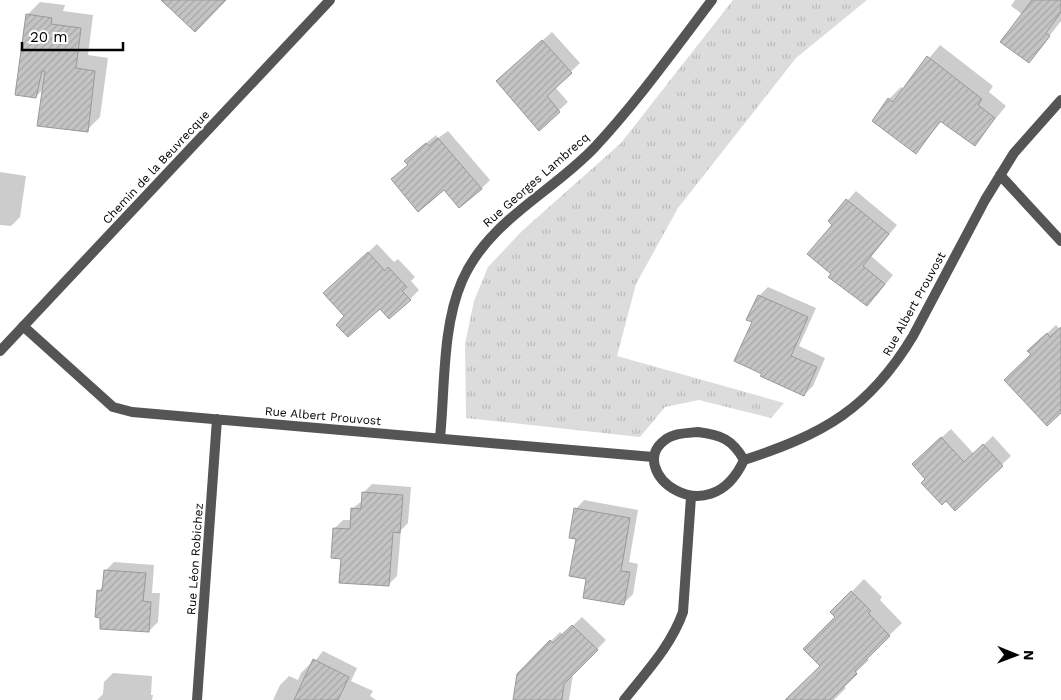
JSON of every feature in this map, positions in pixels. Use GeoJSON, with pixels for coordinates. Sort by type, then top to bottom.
{"type":"FeatureCollection","features":[{"type":"Feature","properties":{"kind":"street","name":"Chemin de la Beuvrecque"},"geometry":{"type":"LineString","coordinates":[[0,351],[330,0]]}},
{"type":"Feature","properties":{"kind":"street","name":"Rue Georges Lambrecq"},"geometry":{"type":"LineString","coordinates":[[440,438],[450,319],[460,287],[475,255],[490,236],[592,149],[650,82],[712,0]]}},
{"type":"Feature","properties":{"kind":"street","name":"Rue Albert Prouvost"},"geometry":{"type":"LineString","coordinates":[[744,460],[779,448],[821,430],[843,418],[876,388],[913,336],[1000,175],[1014,153],[1061,100]]}},
{"type":"Feature","properties":{"kind":"street"},"geometry":{"type":"LineString","coordinates":[[1000,175],[1061,241]]}},
{"type":"Feature","properties":{"kind":"street","name":"Rue Albert Prouvost"},"geometry":{"type":"LineString","coordinates":[[23,326],[113,407],[132,412],[653,457]]}},
{"type":"Feature","properties":{"kind":"street","name":"Rue Léon Robichez"},"geometry":{"type":"LineString","coordinates":[[197,700],[217,419]]}},
{"type":"Feature","properties":{"kind":"street"},"geometry":{"type":"LineString","coordinates":[[698,432],[718,434],[737,447],[744,460],[737,475],[726,487],[707,496],[691,497],[673,488],[658,474],[653,457],[658,447],[666,439],[678,434],[698,432]]}},
{"type":"Feature","properties":{"kind":"street"},"geometry":{"type":"LineString","coordinates":[[624,700],[665,648],[678,627],[683,612],[691,497]]}},
{"type":"Feature","properties":{"kind":"green space"},"geometry":{"type":"Polygon","coordinates":[[[733,0],[867,0],[796,58],[678,208],[636,284],[617,356],[784,403],[771,418],[699,400],[665,407],[640,437],[466,418],[465,344],[474,301],[488,267],[522,231],[621,143],[733,0]]]}},
{"type":"Feature","properties":{"kind":"building"},"geometry":{"type":"Polygon","coordinates":[[[161,0],[226,0],[195,32],[161,0]]]}},
{"type":"Feature","properties":{"kind":"building"},"geometry":{"type":"Polygon","coordinates":[[[1032,0],[1061,0],[1061,12],[1046,33],[1050,36],[1029,63],[1000,42],[1032,0]]]}},
{"type":"Feature","properties":{"kind":"building"},"geometry":{"type":"Polygon","coordinates":[[[26,14],[52,18],[51,24],[81,28],[76,68],[95,71],[88,132],[37,126],[45,71],[42,71],[36,98],[15,95],[26,14]]]}},
{"type":"Feature","properties":{"kind":"building"},"geometry":{"type":"Polygon","coordinates":[[[542,40],[572,73],[547,96],[560,112],[539,131],[496,81],[542,40]]]}},
{"type":"Feature","properties":{"kind":"building"},"geometry":{"type":"Polygon","coordinates":[[[927,56],[982,99],[978,105],[995,118],[975,146],[940,121],[916,154],[872,121],[888,98],[893,102],[927,56]]]}},
{"type":"Feature","properties":{"kind":"building"},"geometry":{"type":"Polygon","coordinates":[[[438,138],[482,189],[459,208],[444,190],[418,212],[391,179],[408,165],[404,161],[426,143],[429,146],[438,138]]]}},
{"type":"Feature","properties":{"kind":"building"},"geometry":{"type":"Polygon","coordinates":[[[846,199],[889,234],[863,266],[885,284],[867,306],[828,277],[831,274],[807,254],[832,225],[828,221],[846,199]]]}},
{"type":"Feature","properties":{"kind":"building"},"geometry":{"type":"Polygon","coordinates":[[[368,252],[385,271],[388,267],[407,287],[402,291],[411,300],[389,319],[380,309],[348,337],[336,325],[344,316],[323,293],[368,252]]]}},
{"type":"Feature","properties":{"kind":"building"},"geometry":{"type":"Polygon","coordinates":[[[758,295],[808,317],[791,356],[817,367],[804,396],[760,376],[762,374],[734,361],[752,322],[746,320],[758,295]]]}},
{"type":"Feature","properties":{"kind":"building"},"geometry":{"type":"Polygon","coordinates":[[[1061,327],[1061,413],[1047,426],[1004,380],[1031,354],[1027,351],[1047,333],[1050,337],[1061,327]]]}},
{"type":"Feature","properties":{"kind":"building"},"geometry":{"type":"Polygon","coordinates":[[[941,437],[964,462],[983,444],[1003,466],[955,511],[946,501],[942,505],[921,483],[925,479],[912,464],[941,437]]]}},
{"type":"Feature","properties":{"kind":"building"},"geometry":{"type":"Polygon","coordinates":[[[362,492],[403,495],[400,533],[393,532],[389,586],[339,583],[341,559],[331,558],[333,528],[350,529],[351,508],[361,509],[362,492]]]}},
{"type":"Feature","properties":{"kind":"building"},"geometry":{"type":"Polygon","coordinates":[[[574,508],[630,518],[621,571],[630,572],[624,605],[583,598],[586,579],[569,576],[576,539],[569,538],[574,508]]]}},
{"type":"Feature","properties":{"kind":"building"},"geometry":{"type":"Polygon","coordinates":[[[104,570],[146,573],[143,601],[151,602],[149,632],[100,629],[100,618],[95,617],[97,590],[102,591],[104,570]]]}},
{"type":"Feature","properties":{"kind":"building"},"geometry":{"type":"Polygon","coordinates":[[[851,591],[871,611],[868,613],[890,636],[855,671],[857,674],[830,700],[785,700],[820,666],[803,649],[835,617],[830,612],[851,591]]]}},
{"type":"Feature","properties":{"kind":"building"},"geometry":{"type":"Polygon","coordinates":[[[572,625],[598,650],[564,684],[562,700],[513,700],[517,674],[550,640],[553,643],[572,625]]]}},
{"type":"Feature","properties":{"kind":"building"},"geometry":{"type":"Polygon","coordinates":[[[313,659],[349,677],[338,700],[294,700],[313,659]]]}}]}
